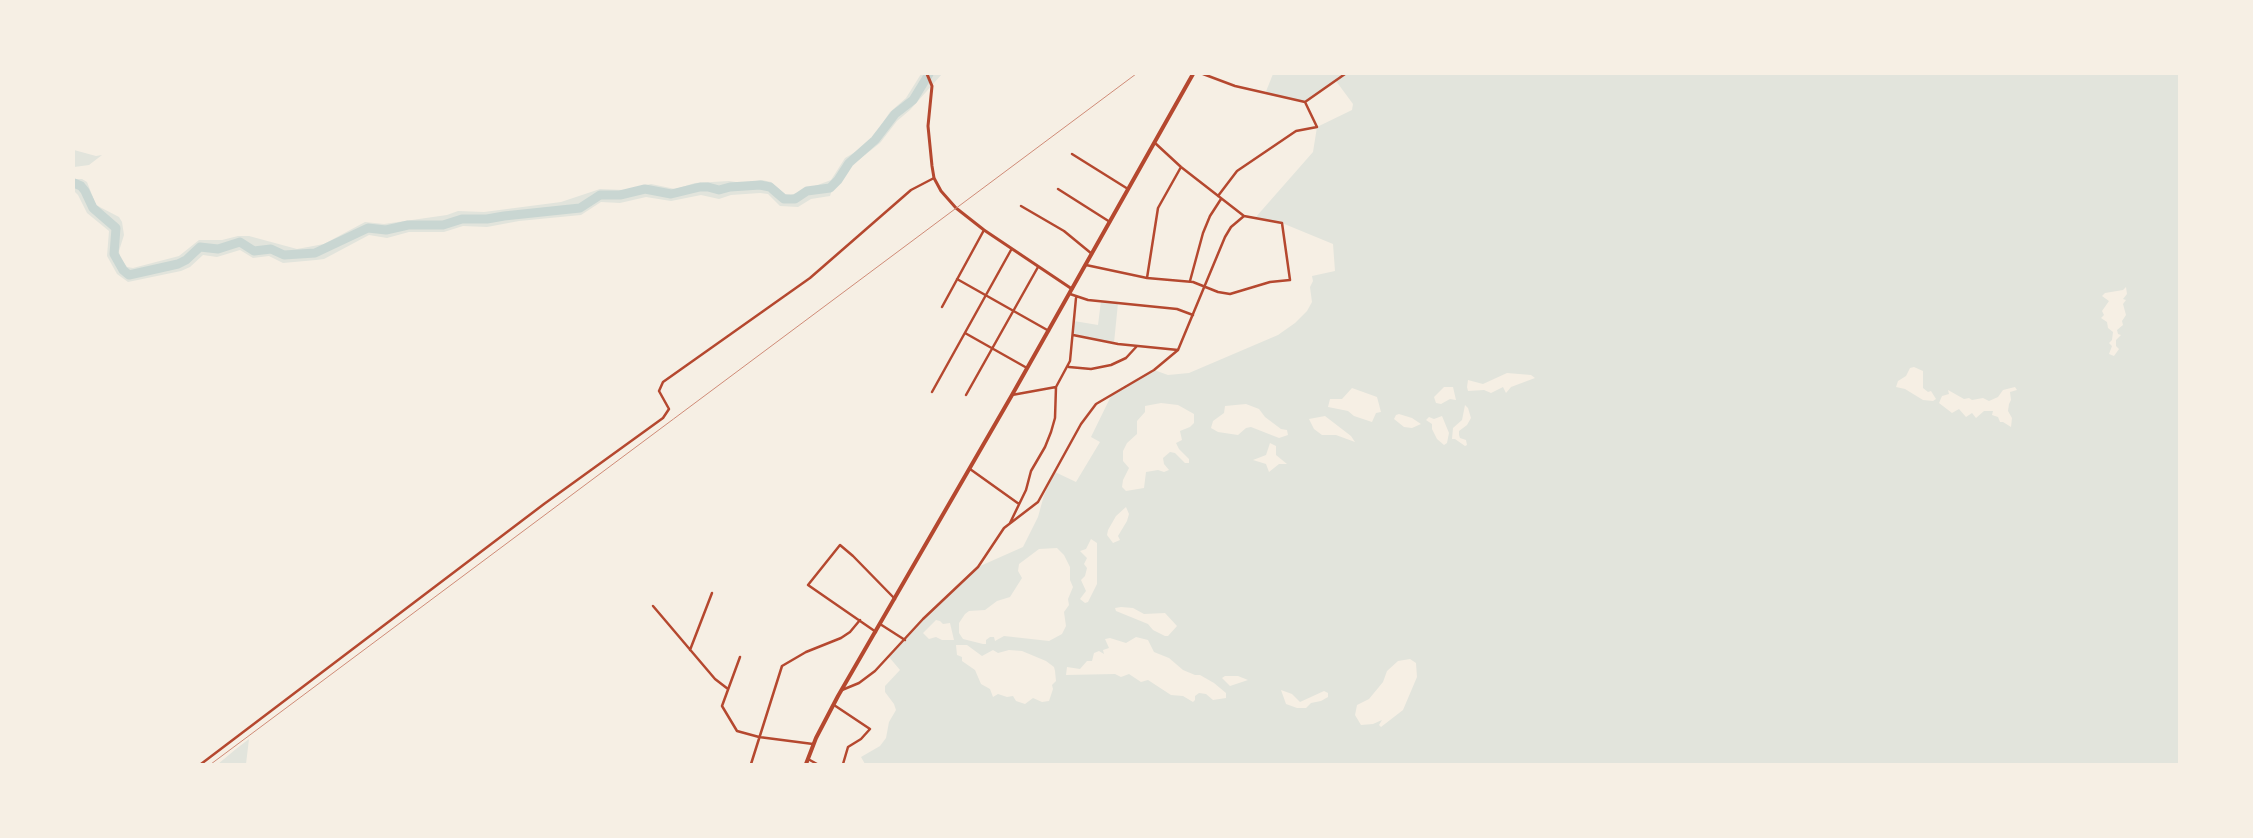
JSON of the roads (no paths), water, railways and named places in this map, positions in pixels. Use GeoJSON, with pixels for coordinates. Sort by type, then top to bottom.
{"type":"FeatureCollection","features":[{"type":"Feature","properties":{"kind":"main road"},"geometry":{"type":"LineString","coordinates":[[806,764],[813,744],[842,690],[1049,331],[1193,74]]}},
{"type":"Feature","properties":{"kind":"street"},"geometry":{"type":"LineString","coordinates":[[927,74],[932,90],[928,126],[934,178],[941,191],[956,208],[984,230],[1011,250],[1072,289]]}},
{"type":"Feature","properties":{"kind":"street"},"geometry":{"type":"LineString","coordinates":[[1203,74],[1235,86],[1305,102],[1345,74]]}},
{"type":"Feature","properties":{"kind":"street"},"geometry":{"type":"LineString","coordinates":[[1190,282],[1203,233],[1213,210],[1237,171],[1296,131],[1317,127],[1305,102]]}},
{"type":"Feature","properties":{"kind":"street"},"geometry":{"type":"LineString","coordinates":[[1086,266],[1147,278],[1190,282],[1230,294],[1270,282],[1290,280],[1282,223],[1244,216],[1181,167],[1155,144]]}},
{"type":"Feature","properties":{"kind":"street"},"geometry":{"type":"LineString","coordinates":[[1072,154],[1129,190]]}},
{"type":"Feature","properties":{"kind":"street"},"geometry":{"type":"LineString","coordinates":[[1147,278],[1158,208],[1181,167]]}},
{"type":"Feature","properties":{"kind":"street"},"geometry":{"type":"LineString","coordinates":[[201,764],[529,515],[663,418],[669,409],[659,391],[663,382],[810,278],[911,190],[934,178]]}},
{"type":"Feature","properties":{"kind":"street"},"geometry":{"type":"LineString","coordinates":[[1058,189],[1110,222]]}},
{"type":"Feature","properties":{"kind":"street"},"geometry":{"type":"LineString","coordinates":[[1021,206],[1064,232],[1092,254]]}},
{"type":"Feature","properties":{"kind":"street"},"geometry":{"type":"LineString","coordinates":[[842,690],[865,679],[978,568],[994,541],[1010,524],[1032,508],[1044,494],[1081,424],[1096,404],[1154,370],[1178,350],[1231,227],[1244,216]]}},
{"type":"Feature","properties":{"kind":"street"},"geometry":{"type":"LineString","coordinates":[[942,306],[984,230]]}},
{"type":"Feature","properties":{"kind":"street"},"geometry":{"type":"LineString","coordinates":[[932,392],[1011,250]]}},
{"type":"Feature","properties":{"kind":"street"},"geometry":{"type":"LineString","coordinates":[[966,395],[1038,267]]}},
{"type":"Feature","properties":{"kind":"street"},"geometry":{"type":"LineString","coordinates":[[957,279],[1049,331]]}},
{"type":"Feature","properties":{"kind":"street"},"geometry":{"type":"LineString","coordinates":[[1069,294],[1076,298],[1177,309],[1193,315]]}},
{"type":"Feature","properties":{"kind":"street"},"geometry":{"type":"LineString","coordinates":[[1010,524],[1028,485],[1031,470],[1045,447],[1051,432],[1055,418],[1056,387],[1068,367],[1076,298]]}},
{"type":"Feature","properties":{"kind":"street"},"geometry":{"type":"LineString","coordinates":[[965,333],[1027,368]]}},
{"type":"Feature","properties":{"kind":"street"},"geometry":{"type":"LineString","coordinates":[[1073,335],[1137,346],[1178,350]]}},
{"type":"Feature","properties":{"kind":"street"},"geometry":{"type":"LineString","coordinates":[[1068,367],[1091,369],[1111,366],[1126,358],[1137,346]]}},
{"type":"Feature","properties":{"kind":"street"},"geometry":{"type":"LineString","coordinates":[[1012,395],[1056,387]]}},
{"type":"Feature","properties":{"kind":"street"},"geometry":{"type":"LineString","coordinates":[[970,469],[1019,504]]}},
{"type":"Feature","properties":{"kind":"street"},"geometry":{"type":"LineString","coordinates":[[876,632],[860,620],[835,606],[808,585],[840,545],[895,599]]}},
{"type":"Feature","properties":{"kind":"street"},"geometry":{"type":"LineString","coordinates":[[690,650],[712,593]]}},
{"type":"Feature","properties":{"kind":"street"},"geometry":{"type":"LineString","coordinates":[[653,606],[715,679],[728,689]]}},
{"type":"Feature","properties":{"kind":"street"},"geometry":{"type":"LineString","coordinates":[[751,764],[782,666],[806,652],[846,635],[860,620]]}},
{"type":"Feature","properties":{"kind":"street"},"geometry":{"type":"LineString","coordinates":[[880,624],[905,640]]}},
{"type":"Feature","properties":{"kind":"street"},"geometry":{"type":"LineString","coordinates":[[740,657],[722,708],[737,731],[759,737],[813,744]]}},
{"type":"Feature","properties":{"kind":"street"},"geometry":{"type":"LineString","coordinates":[[834,705],[870,728],[861,739],[848,747],[843,764]]}},
{"type":"Feature","properties":{"kind":"street"},"geometry":{"type":"LineString","coordinates":[[808,759],[817,764]]}},
{"type":"Feature","properties":{"kind":"waterway"},"geometry":{"type":"LineString","coordinates":[[74,183],[81,186],[85,191],[93,208],[116,228],[114,254],[123,270],[129,275],[178,264],[186,260],[200,247],[218,249],[240,242],[254,251],[271,249],[284,255],[315,253],[368,228],[386,230],[408,225],[443,225],[462,219],[487,219],[580,208],[600,195],[620,195],[645,189],[671,194],[700,187],[719,190],[730,187],[760,185],[770,187],[784,199],[795,199],[807,191],[830,188],[838,180],[849,163],[875,140],[895,114],[913,100],[929,74]]}},
{"type":"Feature","properties":{"kind":"railway"},"geometry":{"type":"LineString","coordinates":[[211,764],[1136,74]]}}]}
